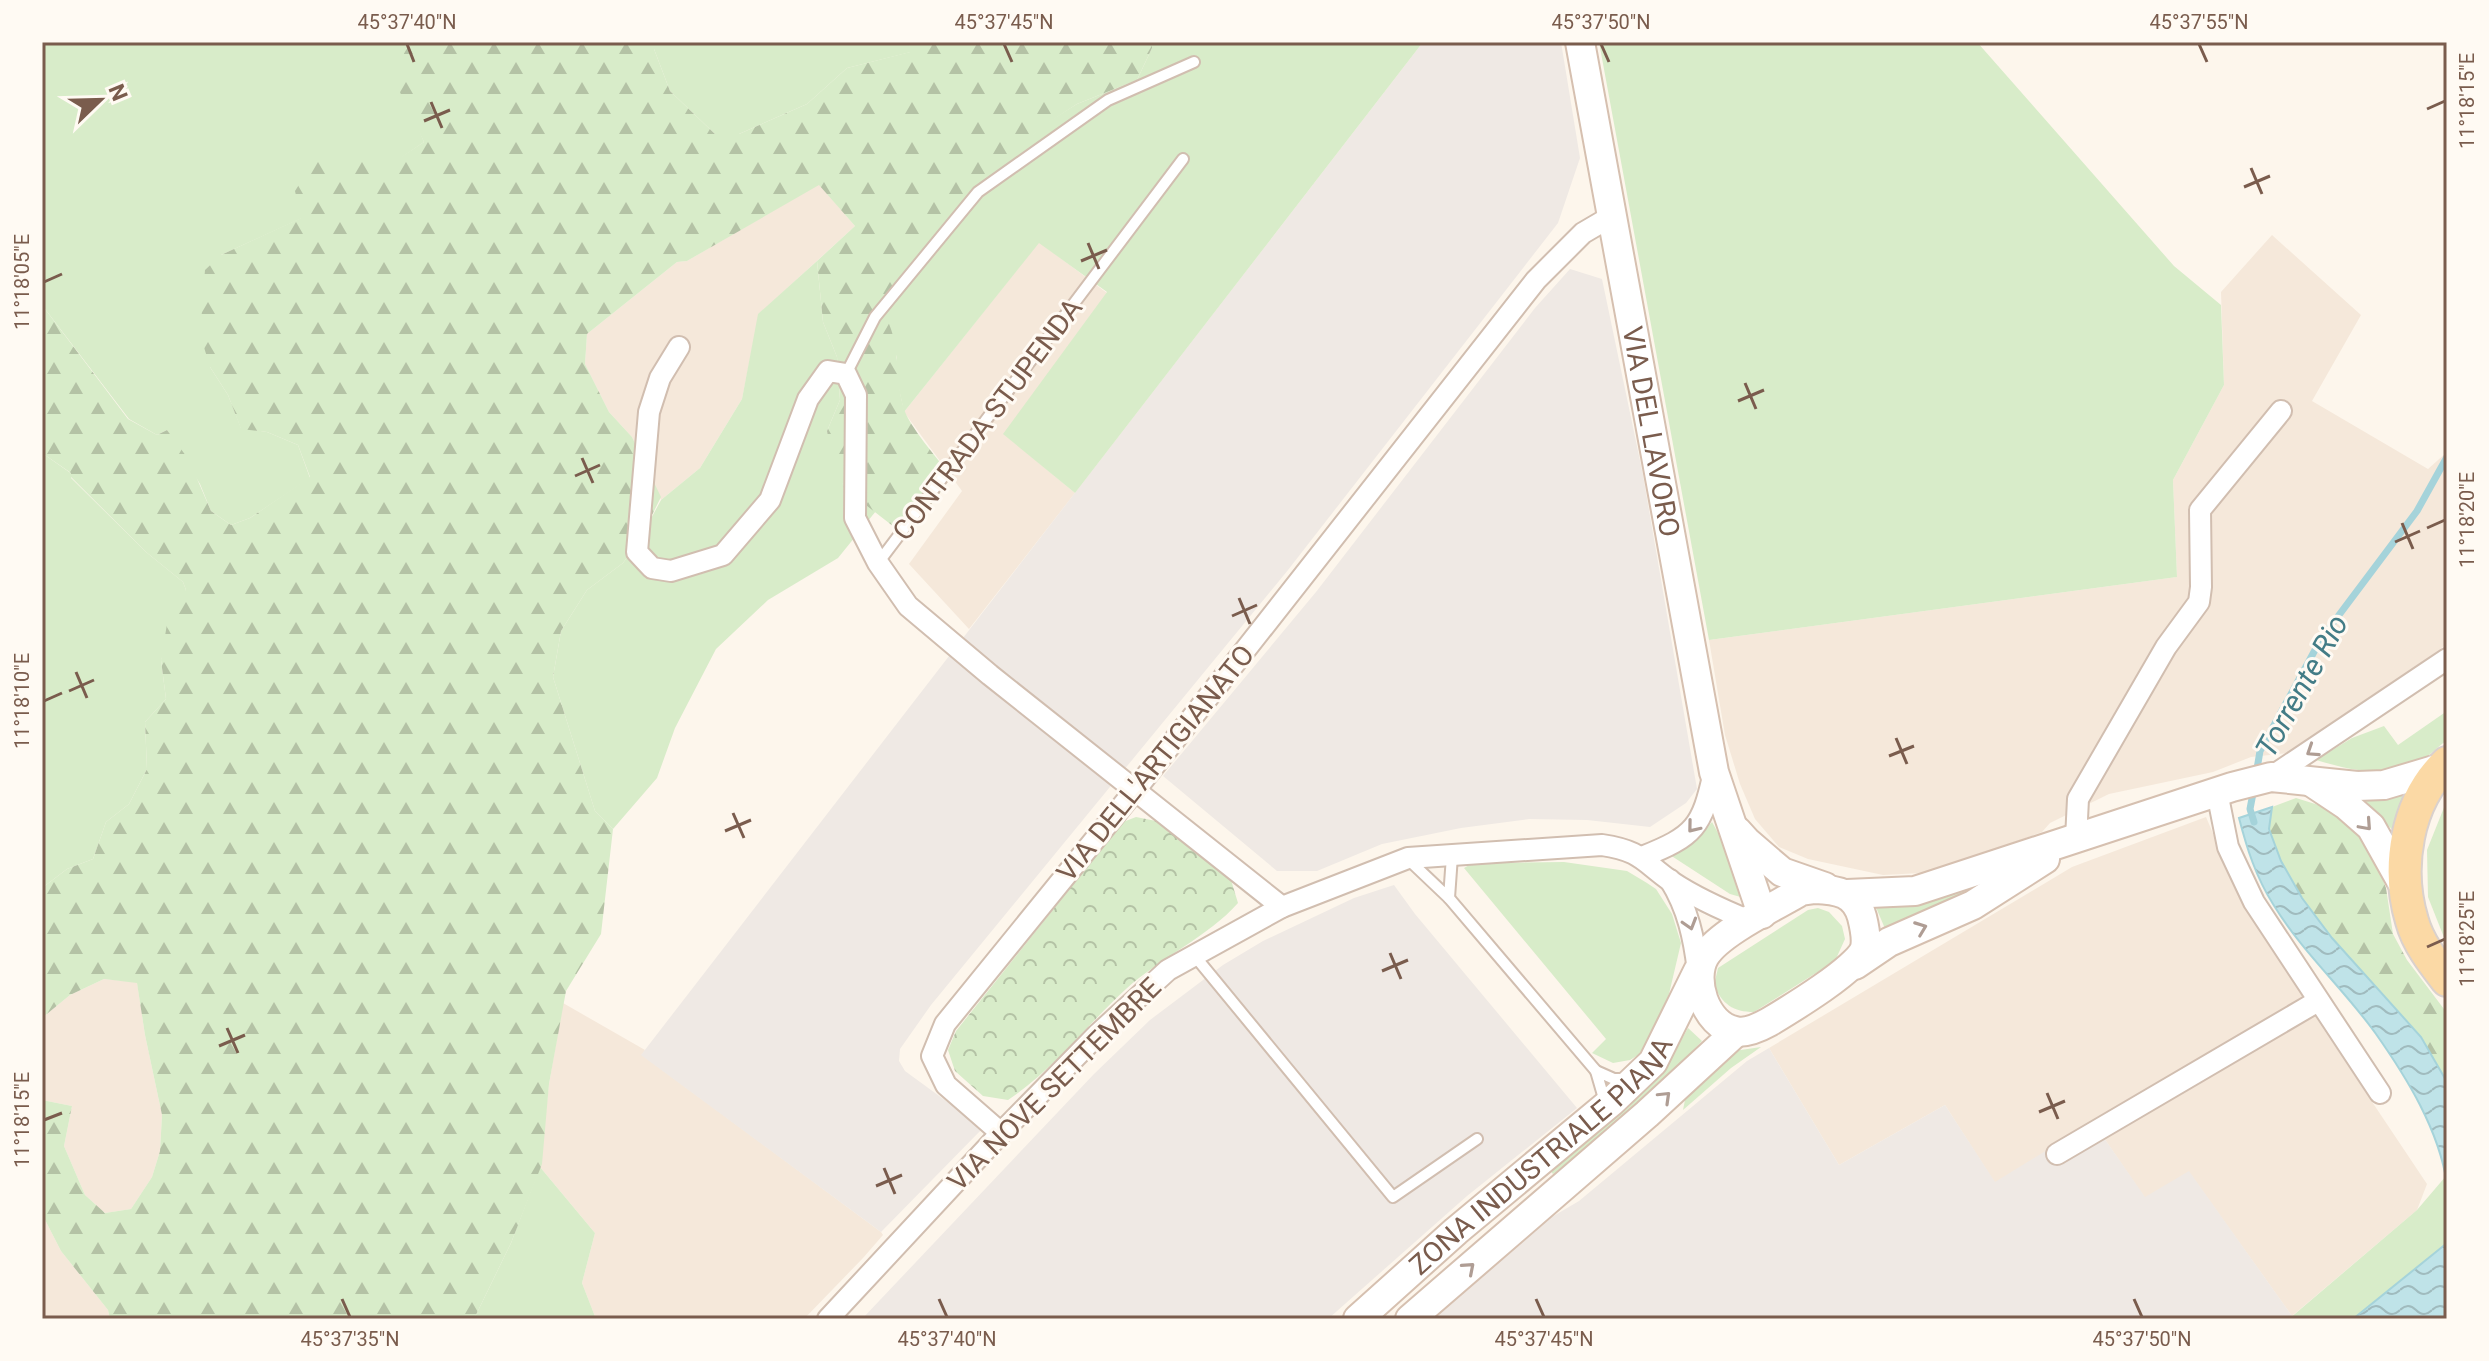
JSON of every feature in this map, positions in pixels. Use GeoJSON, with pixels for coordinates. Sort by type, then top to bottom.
{"type":"FeatureCollection","features":[{"type":"Feature","properties":{"kind":"main road","name":"VIA DEL LAVORO"},"geometry":{"type":"LineString","coordinates":[[1580,42],[1714,772],[1729,821],[1745,858],[1756,918]]}},
{"type":"Feature","properties":{"kind":"main road"},"geometry":{"type":"LineString","coordinates":[[1698,971],[1705,1001],[1713,1015],[1736,1032],[1751,1030],[1767,1023],[1889,942],[1973,905],[2076,839],[2224,789],[2271,777],[2357,786],[2384,785],[2444,766]]}},
{"type":"Feature","properties":{"kind":"main road"},"geometry":{"type":"LineString","coordinates":[[2444,766],[2419,804],[2406,844],[2404,886],[2412,923],[2429,957],[2447,980]]}},
{"type":"Feature","properties":{"kind":"main road"},"geometry":{"type":"LineString","coordinates":[[2309,780],[2346,805],[2371,827],[2404,886]]}},
{"type":"Feature","properties":{"kind":"main road","name":"VIA DEL LAVORO"},"geometry":{"type":"LineString","coordinates":[[1729,821],[1747,842],[1782,872],[1841,892]]}},
{"type":"Feature","properties":{"kind":"main road","name":"ZONA INDUSTRIALE PIANA"},"geometry":{"type":"LineString","coordinates":[[1358,1319],[1456,1231],[1607,1106],[1653,1062],[1709,949],[1801,891],[1915,891],[2076,839]]}},
{"type":"Feature","properties":{"kind":"main road"},"geometry":{"type":"LineString","coordinates":[[1841,892],[1861,916],[1864,932],[1865,948],[1853,966]]}},
{"type":"Feature","properties":{"kind":"main road","name":"ZONA INDUSTRIALE PIANA"},"geometry":{"type":"LineString","coordinates":[[1410,1319],[1647,1114],[1736,1032]]}},
{"type":"Feature","properties":{"kind":"street","name":"VIA DELL'ARTIGIANATO"},"geometry":{"type":"LineString","coordinates":[[1001,1133],[946,1085],[932,1056],[945,1024],[1136,789],[1536,280],[1583,233],[1612,216]]}},
{"type":"Feature","properties":{"kind":"street"},"geometry":{"type":"LineString","coordinates":[[679,347],[660,378],[649,412],[637,552],[652,568],[671,571],[723,555],[770,500],[808,399],[828,371],[846,374]]}},
{"type":"Feature","properties":{"kind":"street","name":"CONTRADA STUPENDA"},"geometry":{"type":"LineString","coordinates":[[846,374],[856,395],[855,518],[878,563],[908,606],[990,675],[1136,789]]}},
{"type":"Feature","properties":{"kind":"street"},"geometry":{"type":"LineString","coordinates":[[2076,839],[2078,799],[2166,647],[2199,602],[2200,510],[2281,411]]}},
{"type":"Feature","properties":{"kind":"street"},"geometry":{"type":"LineString","coordinates":[[2271,777],[2447,659]]}},
{"type":"Feature","properties":{"kind":"street"},"geometry":{"type":"LineString","coordinates":[[1642,857],[1687,836],[1706,809],[1714,772]]}},
{"type":"Feature","properties":{"kind":"street"},"geometry":{"type":"LineString","coordinates":[[1136,789],[1282,907]]}},
{"type":"Feature","properties":{"kind":"street"},"geometry":{"type":"LineString","coordinates":[[2224,789],[2228,847],[2254,902],[2380,1093]]}},
{"type":"Feature","properties":{"kind":"street","name":"VIA NOVE SETTEMBRE"},"geometry":{"type":"LineString","coordinates":[[828,1319],[1001,1133],[1107,1025],[1168,970],[1282,907],[1408,858],[1602,845],[1621,848],[1642,857],[1670,880],[1712,905],[1756,918]]}},
{"type":"Feature","properties":{"kind":"street","name":"VIA NOVE SETTEMBRE"},"geometry":{"type":"LineString","coordinates":[[1670,880],[1688,916],[1698,971]]}},
{"type":"Feature","properties":{"kind":"street"},"geometry":{"type":"LineString","coordinates":[[2057,1154],[2318,1001]]}},
{"type":"Feature","properties":{"kind":"lane"},"geometry":{"type":"LineString","coordinates":[[846,374],[875,317],[978,192],[1108,100],[1194,62]]}},
{"type":"Feature","properties":{"kind":"lane","name":"CONTRADA STUPENDA"},"geometry":{"type":"LineString","coordinates":[[878,563],[1183,159]]}},
{"type":"Feature","properties":{"kind":"lane"},"geometry":{"type":"LineString","coordinates":[[1449,898],[1452,856]]}},
{"type":"Feature","properties":{"kind":"lane"},"geometry":{"type":"LineString","coordinates":[[1408,858],[1449,898],[1596,1071],[1607,1106]]}},
{"type":"Feature","properties":{"kind":"lane"},"geometry":{"type":"LineString","coordinates":[[1194,955],[1393,1197],[1477,1139]]}},
{"type":"Feature","properties":{"kind":"lane"},"geometry":{"type":"LineString","coordinates":[[1596,1071],[1614,1079],[1636,1079]]}},
{"type":"Feature","properties":{"kind":"shaded area"},"geometry":{"type":"Polygon","coordinates":[[[1423,42],[1561,42],[1580,158],[1558,223],[1288,570],[931,1005],[900,1049],[899,1061],[905,1071],[983,1128],[881,1232],[641,1055],[1423,42]]]}},
{"type":"Feature","properties":{"kind":"shaded area"},"geometry":{"type":"Polygon","coordinates":[[[819,184],[855,226],[759,314],[742,399],[700,468],[661,500],[632,437],[609,412],[585,364],[587,334],[677,262],[687,261],[819,184]]]}},
{"type":"Feature","properties":{"kind":"shaded area"},"geometry":{"type":"Polygon","coordinates":[[[2272,235],[2361,315],[2312,401],[2428,469],[2447,452],[2447,644],[2296,752],[2251,757],[2213,772],[2109,794],[2050,823],[2042,832],[1948,866],[1921,873],[1883,875],[1808,859],[1779,847],[1755,819],[1740,784],[1725,735],[1709,640],[2177,577],[2173,480],[2224,385],[2221,292],[2272,235]]]}},
{"type":"Feature","properties":{"kind":"shaded area"},"geometry":{"type":"Polygon","coordinates":[[[1039,242],[1107,293],[1004,434],[1075,493],[969,629],[909,564],[962,491],[904,412],[1039,242]]]}},
{"type":"Feature","properties":{"kind":"shaded area"},"geometry":{"type":"Polygon","coordinates":[[[1570,269],[1602,279],[1643,475],[1697,789],[1686,803],[1650,827],[1587,820],[1529,819],[1461,828],[1382,844],[1317,871],[1277,871],[1163,776],[1316,592],[1535,308],[1570,269]]]}},
{"type":"Feature","properties":{"kind":"shaded area"},"geometry":{"type":"Polygon","coordinates":[[[2206,817],[2241,899],[2427,1184],[2417,1210],[2292,1316],[2189,1172],[2145,1198],[2093,1122],[1995,1183],[1945,1105],[1839,1165],[1769,1048],[2072,867],[2206,817]]]}},
{"type":"Feature","properties":{"kind":"shaded area"},"geometry":{"type":"Polygon","coordinates":[[[1394,885],[1577,1108],[1467,1196],[1328,1319],[862,1319],[1094,1074],[1150,1020],[1223,965],[1263,941],[1354,898],[1394,885]]]}},
{"type":"Feature","properties":{"kind":"shaded area"},"geometry":{"type":"Polygon","coordinates":[[[104,979],[137,982],[162,1115],[160,1151],[152,1177],[131,1209],[105,1213],[85,1195],[64,1146],[72,1106],[42,1100],[42,1018],[70,995],[104,979]]]}},
{"type":"Feature","properties":{"kind":"shaded area"},"geometry":{"type":"Polygon","coordinates":[[[563,1003],[645,1050],[642,1055],[881,1232],[883,1235],[863,1258],[804,1319],[596,1319],[582,1283],[595,1233],[540,1167],[549,1084],[563,1003]]]}},
{"type":"Feature","properties":{"kind":"shaded area"},"geometry":{"type":"Polygon","coordinates":[[[1769,1048],[1839,1165],[1945,1105],[1995,1182],[2093,1122],[2145,1197],[2189,1171],[2292,1316],[2289,1319],[1433,1319],[1540,1224],[1579,1201],[1747,1061],[1769,1048]]]}},
{"type":"Feature","properties":{"kind":"shaded area"},"geometry":{"type":"Polygon","coordinates":[[[42,1214],[61,1251],[108,1310],[110,1319],[42,1319],[42,1214]]]}},
{"type":"Feature","properties":{"kind":"green space"},"geometry":{"type":"Polygon","coordinates":[[[42,42],[414,42],[409,44],[417,125],[424,142],[402,157],[374,158],[302,218],[221,255],[210,367],[228,395],[241,428],[267,432],[298,445],[310,478],[250,518],[231,525],[211,511],[200,484],[167,430],[157,435],[129,419],[42,305],[42,42]]]}},
{"type":"Feature","properties":{"kind":"green space"},"geometry":{"type":"Polygon","coordinates":[[[414,42],[654,42],[670,91],[715,134],[739,134],[807,104],[847,68],[910,52],[909,42],[1152,42],[1152,48],[1137,80],[1077,104],[1040,128],[929,249],[883,313],[893,335],[904,409],[950,475],[907,537],[844,488],[831,454],[827,431],[840,400],[837,357],[823,322],[817,261],[855,226],[819,185],[687,261],[677,262],[587,334],[585,364],[609,412],[632,437],[661,497],[640,539],[623,563],[587,590],[561,631],[553,677],[595,811],[613,829],[601,934],[566,991],[549,1084],[542,1164],[511,1243],[474,1319],[110,1319],[108,1310],[61,1251],[42,1214],[42,1100],[72,1106],[64,1146],[85,1195],[105,1213],[131,1209],[152,1177],[160,1151],[162,1115],[137,983],[104,979],[70,995],[42,1018],[42,888],[67,869],[93,859],[106,822],[129,804],[147,769],[145,722],[166,699],[161,660],[170,606],[186,590],[183,582],[146,552],[71,477],[71,473],[42,453],[42,305],[128,419],[157,435],[167,430],[189,460],[211,511],[231,525],[250,518],[310,477],[298,445],[267,432],[241,429],[228,395],[210,367],[200,334],[205,270],[221,255],[301,218],[295,191],[314,161],[338,155],[401,157],[424,142],[397,83],[401,60],[414,42]]]}},
{"type":"Feature","properties":{"kind":"green space"},"geometry":{"type":"Polygon","coordinates":[[[654,42],[909,42],[911,52],[847,68],[807,104],[739,134],[715,134],[670,91],[654,42]]]}},
{"type":"Feature","properties":{"kind":"green space"},"geometry":{"type":"Polygon","coordinates":[[[1152,42],[1423,42],[1075,493],[1003,434],[1107,292],[1039,243],[904,412],[896,375],[897,358],[883,313],[928,249],[1040,127],[1077,104],[1137,80],[1152,42]]]}},
{"type":"Feature","properties":{"kind":"green space"},"geometry":{"type":"Polygon","coordinates":[[[1599,42],[1977,42],[2174,266],[2221,305],[2224,385],[2173,480],[2177,577],[1709,640],[1599,42]]]}},
{"type":"Feature","properties":{"kind":"green space"},"geometry":{"type":"Polygon","coordinates":[[[817,261],[823,322],[837,357],[840,400],[827,431],[844,488],[876,511],[838,558],[768,600],[716,649],[675,728],[657,778],[613,829],[595,811],[553,677],[561,631],[587,590],[623,563],[661,500],[700,468],[742,399],[758,314],[817,261]]]}},
{"type":"Feature","properties":{"kind":"green space"},"geometry":{"type":"Polygon","coordinates":[[[42,453],[72,474],[71,478],[146,552],[183,582],[186,590],[161,660],[166,699],[145,722],[147,769],[129,804],[106,822],[93,859],[67,869],[42,888],[42,453]]]}},
{"type":"Feature","properties":{"kind":"green space"},"geometry":{"type":"Polygon","coordinates":[[[2447,711],[2447,740],[2410,766],[2369,771],[2316,760],[2352,738],[2384,726],[2398,745],[2447,711]]]}},
{"type":"Feature","properties":{"kind":"green space"},"geometry":{"type":"Polygon","coordinates":[[[2404,792],[2394,831],[2353,793],[2404,792]]]}},
{"type":"Feature","properties":{"kind":"green space"},"geometry":{"type":"Polygon","coordinates":[[[2296,798],[2341,812],[2369,845],[2386,888],[2393,934],[2407,960],[2447,1013],[2447,1082],[2421,1037],[2332,938],[2302,898],[2281,861],[2269,828],[2272,807],[2296,798]]]}},
{"type":"Feature","properties":{"kind":"green space"},"geometry":{"type":"Polygon","coordinates":[[[2447,800],[2447,945],[2428,897],[2427,850],[2447,800]]]}},
{"type":"Feature","properties":{"kind":"green space"},"geometry":{"type":"Polygon","coordinates":[[[1136,817],[1161,822],[1231,880],[1238,903],[1213,926],[1126,989],[1024,1088],[1008,1100],[983,1096],[955,1071],[948,1050],[956,1031],[1123,822],[1136,817]]]}},
{"type":"Feature","properties":{"kind":"green space"},"geometry":{"type":"Polygon","coordinates":[[[1712,822],[1749,889],[1744,898],[1730,894],[1667,853],[1697,840],[1712,822]]]}},
{"type":"Feature","properties":{"kind":"green space"},"geometry":{"type":"Polygon","coordinates":[[[1564,862],[1627,871],[1656,889],[1672,914],[1681,943],[1669,994],[1643,1052],[1630,1060],[1613,1063],[1592,1053],[1606,1039],[1464,868],[1473,863],[1564,862]]]}},
{"type":"Feature","properties":{"kind":"green space"},"geometry":{"type":"Polygon","coordinates":[[[1989,879],[1886,931],[1875,905],[1989,879]]]}},
{"type":"Feature","properties":{"kind":"green space"},"geometry":{"type":"Polygon","coordinates":[[[1818,908],[1829,912],[1842,926],[1845,939],[1835,961],[1754,1012],[1734,1008],[1725,1002],[1714,985],[1718,968],[1808,910],[1818,908]]]}},
{"type":"Feature","properties":{"kind":"green space"},"geometry":{"type":"Polygon","coordinates":[[[1688,1028],[1702,1041],[1638,1109],[1553,1174],[1549,1169],[1662,1075],[1688,1028]]]}},
{"type":"Feature","properties":{"kind":"green space"},"geometry":{"type":"Polygon","coordinates":[[[1761,1047],[1731,1068],[1683,1110],[1687,1090],[1734,1051],[1761,1047]]]}},
{"type":"Feature","properties":{"kind":"green space"},"geometry":{"type":"Polygon","coordinates":[[[540,1167],[595,1233],[582,1283],[596,1319],[474,1319],[511,1243],[540,1167]]]}},
{"type":"Feature","properties":{"kind":"green space"},"geometry":{"type":"Polygon","coordinates":[[[2446,1176],[2447,1243],[2353,1319],[2289,1319],[2417,1210],[2446,1176]]]}},
{"type":"Feature","properties":{"kind":"water","name":"Torrente Rio"},"geometry":{"type":"Polygon","coordinates":[[[2272,807],[2269,829],[2281,861],[2302,898],[2332,938],[2421,1037],[2447,1082],[2447,1184],[2429,1124],[2399,1068],[2364,1017],[2284,922],[2262,884],[2239,818],[2272,807]]]}},
{"type":"Feature","properties":{"kind":"water"},"geometry":{"type":"Polygon","coordinates":[[[2447,1243],[2447,1319],[2353,1319],[2447,1243]]]}},
{"type":"Feature","properties":{"kind":"waterway","name":"Torrente Rio"},"geometry":{"type":"LineString","coordinates":[[2256,775],[2260,751],[2321,639],[2417,511],[2447,457]]}},
{"type":"Feature","properties":{"kind":"waterway","name":"Torrente Rio"},"geometry":{"type":"LineString","coordinates":[[2254,788],[2250,809],[2254,822]]}}]}
